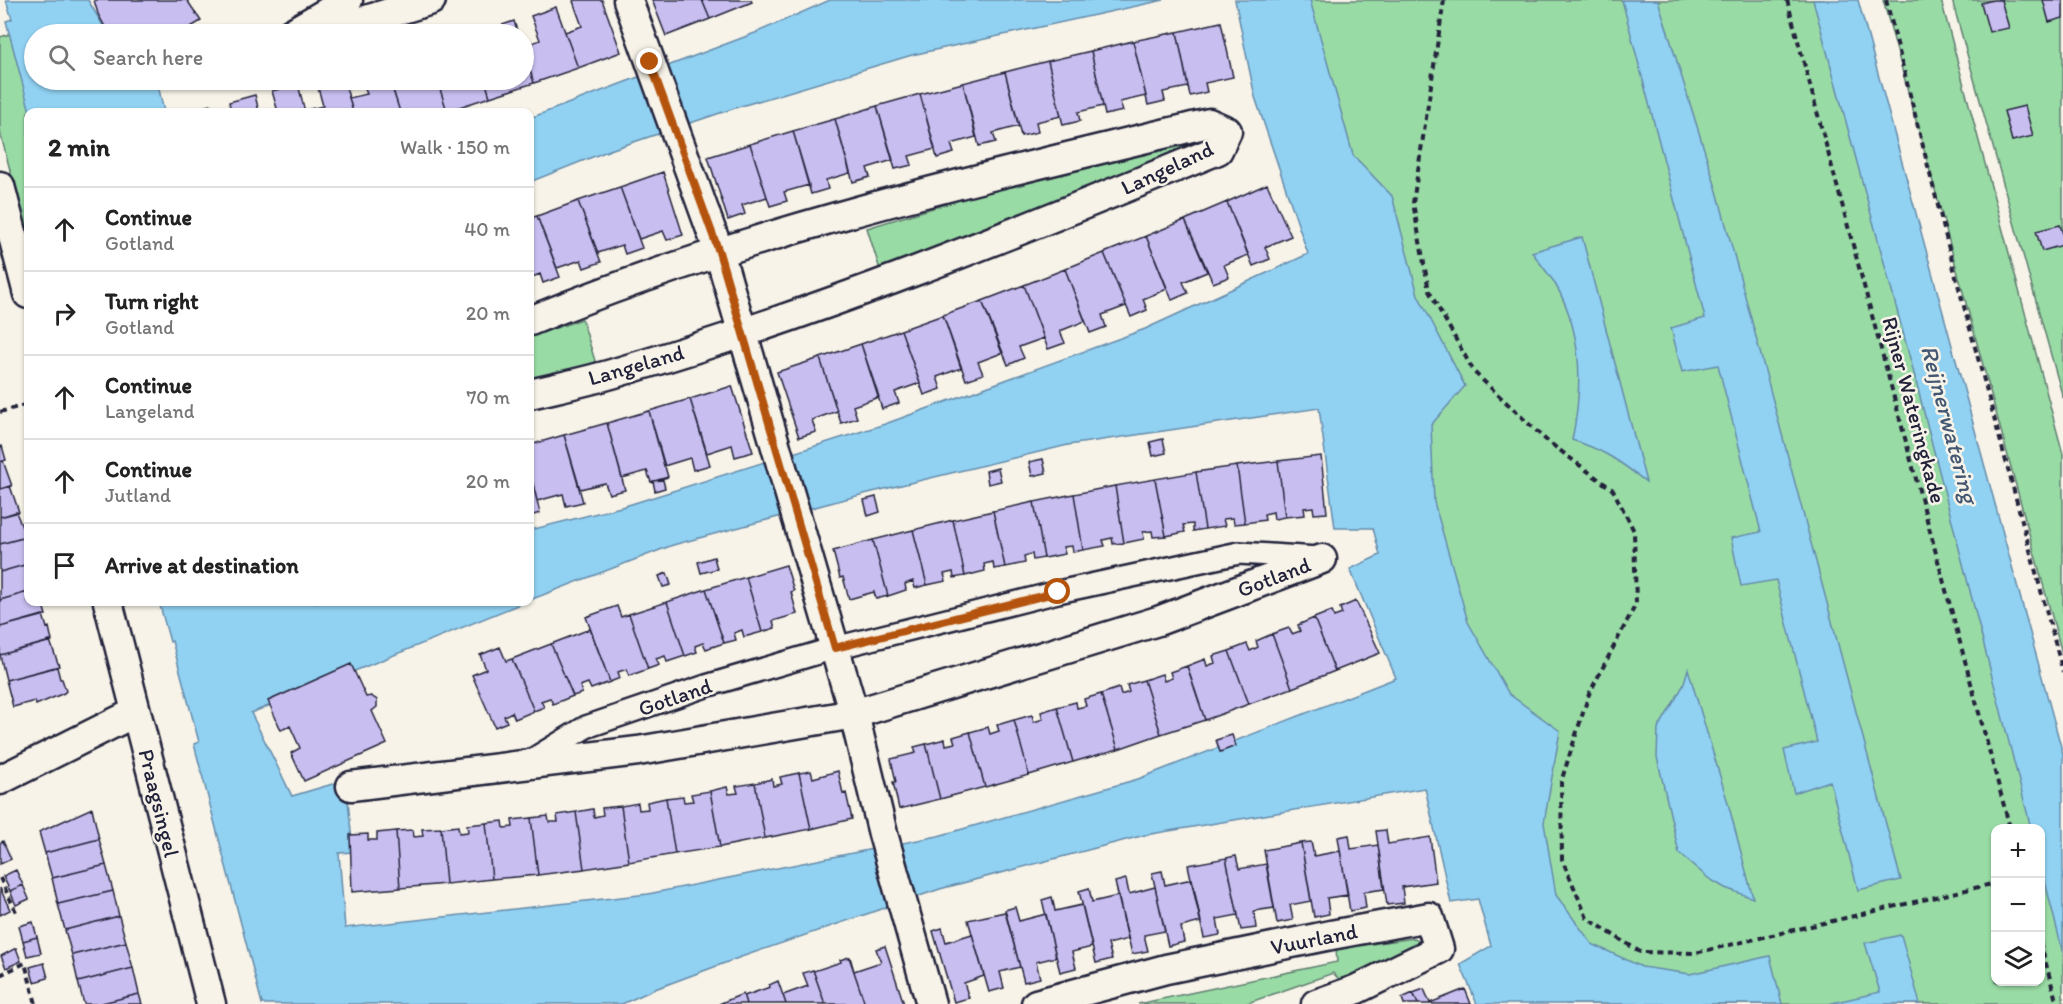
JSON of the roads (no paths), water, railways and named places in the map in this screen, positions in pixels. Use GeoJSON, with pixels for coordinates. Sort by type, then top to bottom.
{"type":"FeatureCollection","features":[{"type":"Feature","properties":{"kind":"street"},"geometry":{"type":"LineString","coordinates":[[307,24],[348,0]]}},
{"type":"Feature","properties":{"kind":"street"},"geometry":{"type":"LineString","coordinates":[[353,24],[431,0]]}},
{"type":"Feature","properties":{"kind":"street"},"geometry":{"type":"LineString","coordinates":[[628,0],[719,252],[854,714],[883,834],[931,1004]]}},
{"type":"Feature","properties":{"kind":"street","name":"Langeland"},"geometry":{"type":"LineString","coordinates":[[534,319],[587,297],[719,252],[931,189],[1209,123],[1227,131],[1218,150],[967,252],[742,333],[616,373],[534,393]]}},
{"type":"Feature","properties":{"kind":"street"},"geometry":{"type":"LineString","coordinates":[[0,186],[24,279]]}},
{"type":"Feature","properties":{"kind":"street","name":"Gotland"},"geometry":{"type":"LineString","coordinates":[[524,764],[586,728],[706,686],[835,648],[1058,592],[1239,553],[1322,559]]}},
{"type":"Feature","properties":{"kind":"street","name":"Gotland"},"geometry":{"type":"LineString","coordinates":[[351,786],[638,751],[854,714],[1158,621],[1322,559]]}},
{"type":"Feature","properties":{"kind":"street","name":"Praagsingel"},"geometry":{"type":"LineString","coordinates":[[109,606],[211,1004]]}},
{"type":"Feature","properties":{"kind":"street"},"geometry":{"type":"LineString","coordinates":[[0,780],[136,712]]}},
{"type":"Feature","properties":{"kind":"street","name":"Vuurland"},"geometry":{"type":"LineString","coordinates":[[1036,1004],[1166,969],[1331,934],[1429,917],[1439,949],[1355,990],[1316,1004]]}},
{"type":"Feature","properties":{"kind":"water"},"geometry":{"type":"Polygon","coordinates":[[[6,0],[88,0],[102,24],[24,24],[24,89],[6,21],[12,19],[6,0]]]}},
{"type":"Feature","properties":{"kind":"water"},"geometry":{"type":"Polygon","coordinates":[[[830,0],[1164,0],[912,55],[738,107],[610,150],[534,180],[534,116],[755,33],[830,0]]]}},
{"type":"Feature","properties":{"kind":"water"},"geometry":{"type":"Polygon","coordinates":[[[1235,0],[1310,0],[1353,155],[1392,196],[1418,295],[1465,386],[1431,425],[1434,502],[1468,622],[1509,694],[1560,731],[1544,823],[1556,895],[1592,944],[1642,967],[1690,974],[1770,956],[1782,1004],[1477,1004],[1460,964],[1491,946],[1478,899],[1451,903],[1425,788],[1145,835],[940,889],[741,957],[655,989],[622,1004],[262,1004],[194,744],[199,742],[172,641],[170,642],[160,606],[515,606],[251,713],[292,796],[346,780],[353,852],[339,853],[345,928],[648,894],[938,836],[1138,779],[1396,678],[1350,569],[1380,555],[1373,528],[1335,528],[1319,408],[1068,445],[864,494],[673,545],[534,598],[534,529],[625,506],[885,424],[1145,329],[1308,254],[1255,97],[1235,0]]]}},
{"type":"Feature","properties":{"kind":"water"},"geometry":{"type":"Polygon","coordinates":[[[1622,0],[1658,0],[1717,191],[1901,880],[1858,890],[1830,781],[1794,793],[1784,750],[1817,742],[1776,580],[1741,586],[1731,538],[1761,532],[1718,365],[1682,372],[1671,328],[1705,318],[1622,0]]]}},
{"type":"Feature","properties":{"kind":"water","name":"Reijnerwatering"},"geometry":{"type":"Polygon","coordinates":[[[1813,0],[1858,0],[2063,754],[2063,953],[2045,882],[2045,824],[2030,824],[1911,362],[1813,0]]]}},
{"type":"Feature","properties":{"kind":"water"},"geometry":{"type":"Polygon","coordinates":[[[24,90],[159,90],[163,108],[29,108],[24,90]]]}},
{"type":"Feature","properties":{"kind":"water"},"geometry":{"type":"Polygon","coordinates":[[[1582,237],[1646,482],[1612,457],[1572,440],[1579,379],[1571,319],[1554,282],[1532,252],[1582,237]]]}},
{"type":"Feature","properties":{"kind":"water"},"geometry":{"type":"Polygon","coordinates":[[[1688,669],[1728,803],[1753,898],[1725,888],[1708,878],[1679,853],[1657,757],[1658,729],[1683,686],[1688,669]]]}},
{"type":"Feature","properties":{"kind":"water"},"geometry":{"type":"Polygon","coordinates":[[[1901,935],[1920,1004],[1828,1004],[1880,992],[1865,943],[1901,935]]]}}]}
